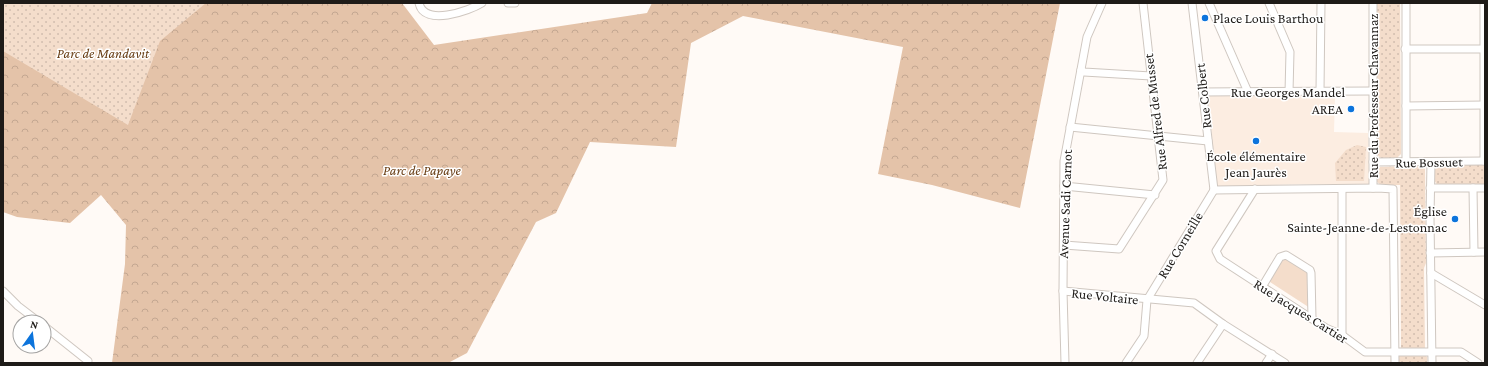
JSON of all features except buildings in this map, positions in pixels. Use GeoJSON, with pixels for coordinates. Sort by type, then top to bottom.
{"type":"FeatureCollection","features":[{"type":"Feature","properties":{"kind":"street"},"geometry":{"type":"LineString","coordinates":[[419,3],[422,10],[426,13],[436,15],[464,11],[482,3]]}},
{"type":"Feature","properties":{"kind":"street"},"geometry":{"type":"LineString","coordinates":[[508,3],[515,3]]}},
{"type":"Feature","properties":{"kind":"street","name":"Avenue Sadi Carnot"},"geometry":{"type":"LineString","coordinates":[[1065,363],[1063,291],[1064,161],[1087,37],[1102,3]]}},
{"type":"Feature","properties":{"kind":"street","name":"Rue Alfred de Musset"},"geometry":{"type":"LineString","coordinates":[[1064,245],[1119,249],[1163,180],[1143,3]]}},
{"type":"Feature","properties":{"kind":"street","name":"Rue Colbert"},"geometry":{"type":"LineString","coordinates":[[1192,3],[1214,190]]}},
{"type":"Feature","properties":{"kind":"street"},"geometry":{"type":"LineString","coordinates":[[1209,3],[1248,92]]}},
{"type":"Feature","properties":{"kind":"street"},"geometry":{"type":"LineString","coordinates":[[1269,3],[1290,52],[1289,92]]}},
{"type":"Feature","properties":{"kind":"street"},"geometry":{"type":"LineString","coordinates":[[1320,91],[1321,3]]}},
{"type":"Feature","properties":{"kind":"street","name":"Rue du Professeur Chavannaz"},"geometry":{"type":"LineString","coordinates":[[1372,3],[1373,188]]}},
{"type":"Feature","properties":{"kind":"street"},"geometry":{"type":"LineString","coordinates":[[1406,3],[1406,162]]}},
{"type":"Feature","properties":{"kind":"street"},"geometry":{"type":"LineString","coordinates":[[1484,3],[1485,161]]}},
{"type":"Feature","properties":{"kind":"street"},"geometry":{"type":"LineString","coordinates":[[1405,49],[1484,50]]}},
{"type":"Feature","properties":{"kind":"street"},"geometry":{"type":"LineString","coordinates":[[1081,70],[1084,72],[1151,76]]}},
{"type":"Feature","properties":{"kind":"street","name":"Rue Georges Mandel"},"geometry":{"type":"LineString","coordinates":[[1203,92],[1373,91]]}},
{"type":"Feature","properties":{"kind":"street"},"geometry":{"type":"LineString","coordinates":[[1406,106],[1484,105]]}},
{"type":"Feature","properties":{"kind":"street"},"geometry":{"type":"LineString","coordinates":[[1070,127],[1208,141]]}},
{"type":"Feature","properties":{"kind":"street","name":"Rue Bossuet"},"geometry":{"type":"LineString","coordinates":[[1373,162],[1485,161]]}},
{"type":"Feature","properties":{"kind":"street"},"geometry":{"type":"LineString","coordinates":[[1431,162],[1430,253],[1432,363]]}},
{"type":"Feature","properties":{"kind":"street"},"geometry":{"type":"LineString","coordinates":[[1064,186],[1155,194]]}},
{"type":"Feature","properties":{"kind":"street"},"geometry":{"type":"LineString","coordinates":[[1430,188],[1485,188]]}},
{"type":"Feature","properties":{"kind":"street"},"geometry":{"type":"LineString","coordinates":[[1473,188],[1474,252]]}},
{"type":"Feature","properties":{"kind":"street","name":"Rue Jacques Cartier"},"geometry":{"type":"LineString","coordinates":[[1255,189],[1216,251],[1220,259],[1326,328],[1342,335],[1365,352],[1461,352],[1478,363]]}},
{"type":"Feature","properties":{"kind":"street"},"geometry":{"type":"LineString","coordinates":[[1342,189],[1342,335]]}},
{"type":"Feature","properties":{"kind":"street"},"geometry":{"type":"LineString","coordinates":[[1214,190],[1393,189],[1394,363]]}},
{"type":"Feature","properties":{"kind":"street","name":"Rue Corneille"},"geometry":{"type":"LineString","coordinates":[[1147,300],[1214,190]]}},
{"type":"Feature","properties":{"kind":"street"},"geometry":{"type":"LineString","coordinates":[[1430,253],[1485,252]]}},
{"type":"Feature","properties":{"kind":"street"},"geometry":{"type":"LineString","coordinates":[[1262,287],[1280,257],[1286,255],[1310,270],[1312,273],[1312,318]]}},
{"type":"Feature","properties":{"kind":"street"},"geometry":{"type":"LineString","coordinates":[[1431,273],[1485,305]]}},
{"type":"Feature","properties":{"kind":"street"},"geometry":{"type":"LineString","coordinates":[[3,291],[28,314]]}},
{"type":"Feature","properties":{"kind":"street","name":"Rue Voltaire"},"geometry":{"type":"LineString","coordinates":[[1063,291],[1147,300],[1194,303],[1223,324],[1285,363]]}},
{"type":"Feature","properties":{"kind":"street"},"geometry":{"type":"LineString","coordinates":[[1126,363],[1144,336],[1147,300]]}},
{"type":"Feature","properties":{"kind":"street"},"geometry":{"type":"LineString","coordinates":[[1197,363],[1223,324]]}},
{"type":"Feature","properties":{"kind":"street"},"geometry":{"type":"LineString","coordinates":[[52,332],[88,360]]}},
{"type":"Feature","properties":{"kind":"street"},"geometry":{"type":"LineString","coordinates":[[1266,363],[1272,354]]}},
{"type":"Feature","properties":{"kind":"shaded area","name":"École élémentaire Jean Jaurès"},"geometry":{"type":"Polygon","coordinates":[[[1208,95],[1335,96],[1334,132],[1368,133],[1369,184],[1301,184],[1217,187],[1208,95]]]}},
{"type":"Feature","properties":{"kind":"green space","name":"Parc de Papaye"},"geometry":{"type":"Polygon","coordinates":[[[3,3],[402,3],[434,45],[647,13],[652,3],[1060,3],[1020,208],[932,185],[878,174],[903,47],[743,16],[691,43],[676,147],[590,142],[556,213],[536,222],[467,353],[448,363],[112,363],[125,264],[126,225],[101,195],[70,223],[17,217],[3,212],[3,3]]]}},
{"type":"Feature","properties":{"kind":"green space","name":"Parc de Mandavit"},"geometry":{"type":"Polygon","coordinates":[[[3,3],[206,3],[160,41],[128,125],[3,51],[3,3]]]}},
{"type":"Feature","properties":{"kind":"green space"},"geometry":{"type":"Polygon","coordinates":[[[1376,3],[1400,3],[1401,154],[1397,158],[1381,158],[1377,155],[1376,3]]]}},
{"type":"Feature","properties":{"kind":"green space"},"geometry":{"type":"Polygon","coordinates":[[[1357,145],[1366,147],[1364,181],[1336,181],[1335,163],[1346,150],[1357,145]]]}},
{"type":"Feature","properties":{"kind":"green space"},"geometry":{"type":"Polygon","coordinates":[[[1440,164],[1485,164],[1485,185],[1438,186],[1434,180],[1435,169],[1440,164]]]}},
{"type":"Feature","properties":{"kind":"green space"},"geometry":{"type":"Polygon","coordinates":[[[1423,166],[1425,169],[1425,350],[1401,349],[1400,185],[1381,185],[1377,182],[1377,170],[1380,167],[1423,166]]]}},
{"type":"Feature","properties":{"kind":"green space"},"geometry":{"type":"Polygon","coordinates":[[[1283,257],[1309,271],[1310,308],[1267,280],[1283,257]]]}},
{"type":"Feature","properties":{"kind":"green space"},"geometry":{"type":"Polygon","coordinates":[[[1401,354],[1425,355],[1427,357],[1427,363],[1397,363],[1397,357],[1401,354]]]}},
{"type":"Feature","properties":{"kind":"place","name":"Place Louis Barthou"},"geometry":{"type":"Point","coordinates":[1205,18]}},
{"type":"Feature","properties":{"kind":"place","name":"AREA"},"geometry":{"type":"Point","coordinates":[1351,109]}},
{"type":"Feature","properties":{"kind":"place","name":"École élémentaire Jean Jaurès"},"geometry":{"type":"Point","coordinates":[1256,141]}},
{"type":"Feature","properties":{"kind":"place","name":"Église Sainte-Jeanne-de-Lestonnac"},"geometry":{"type":"Point","coordinates":[1455,219]}}]}
